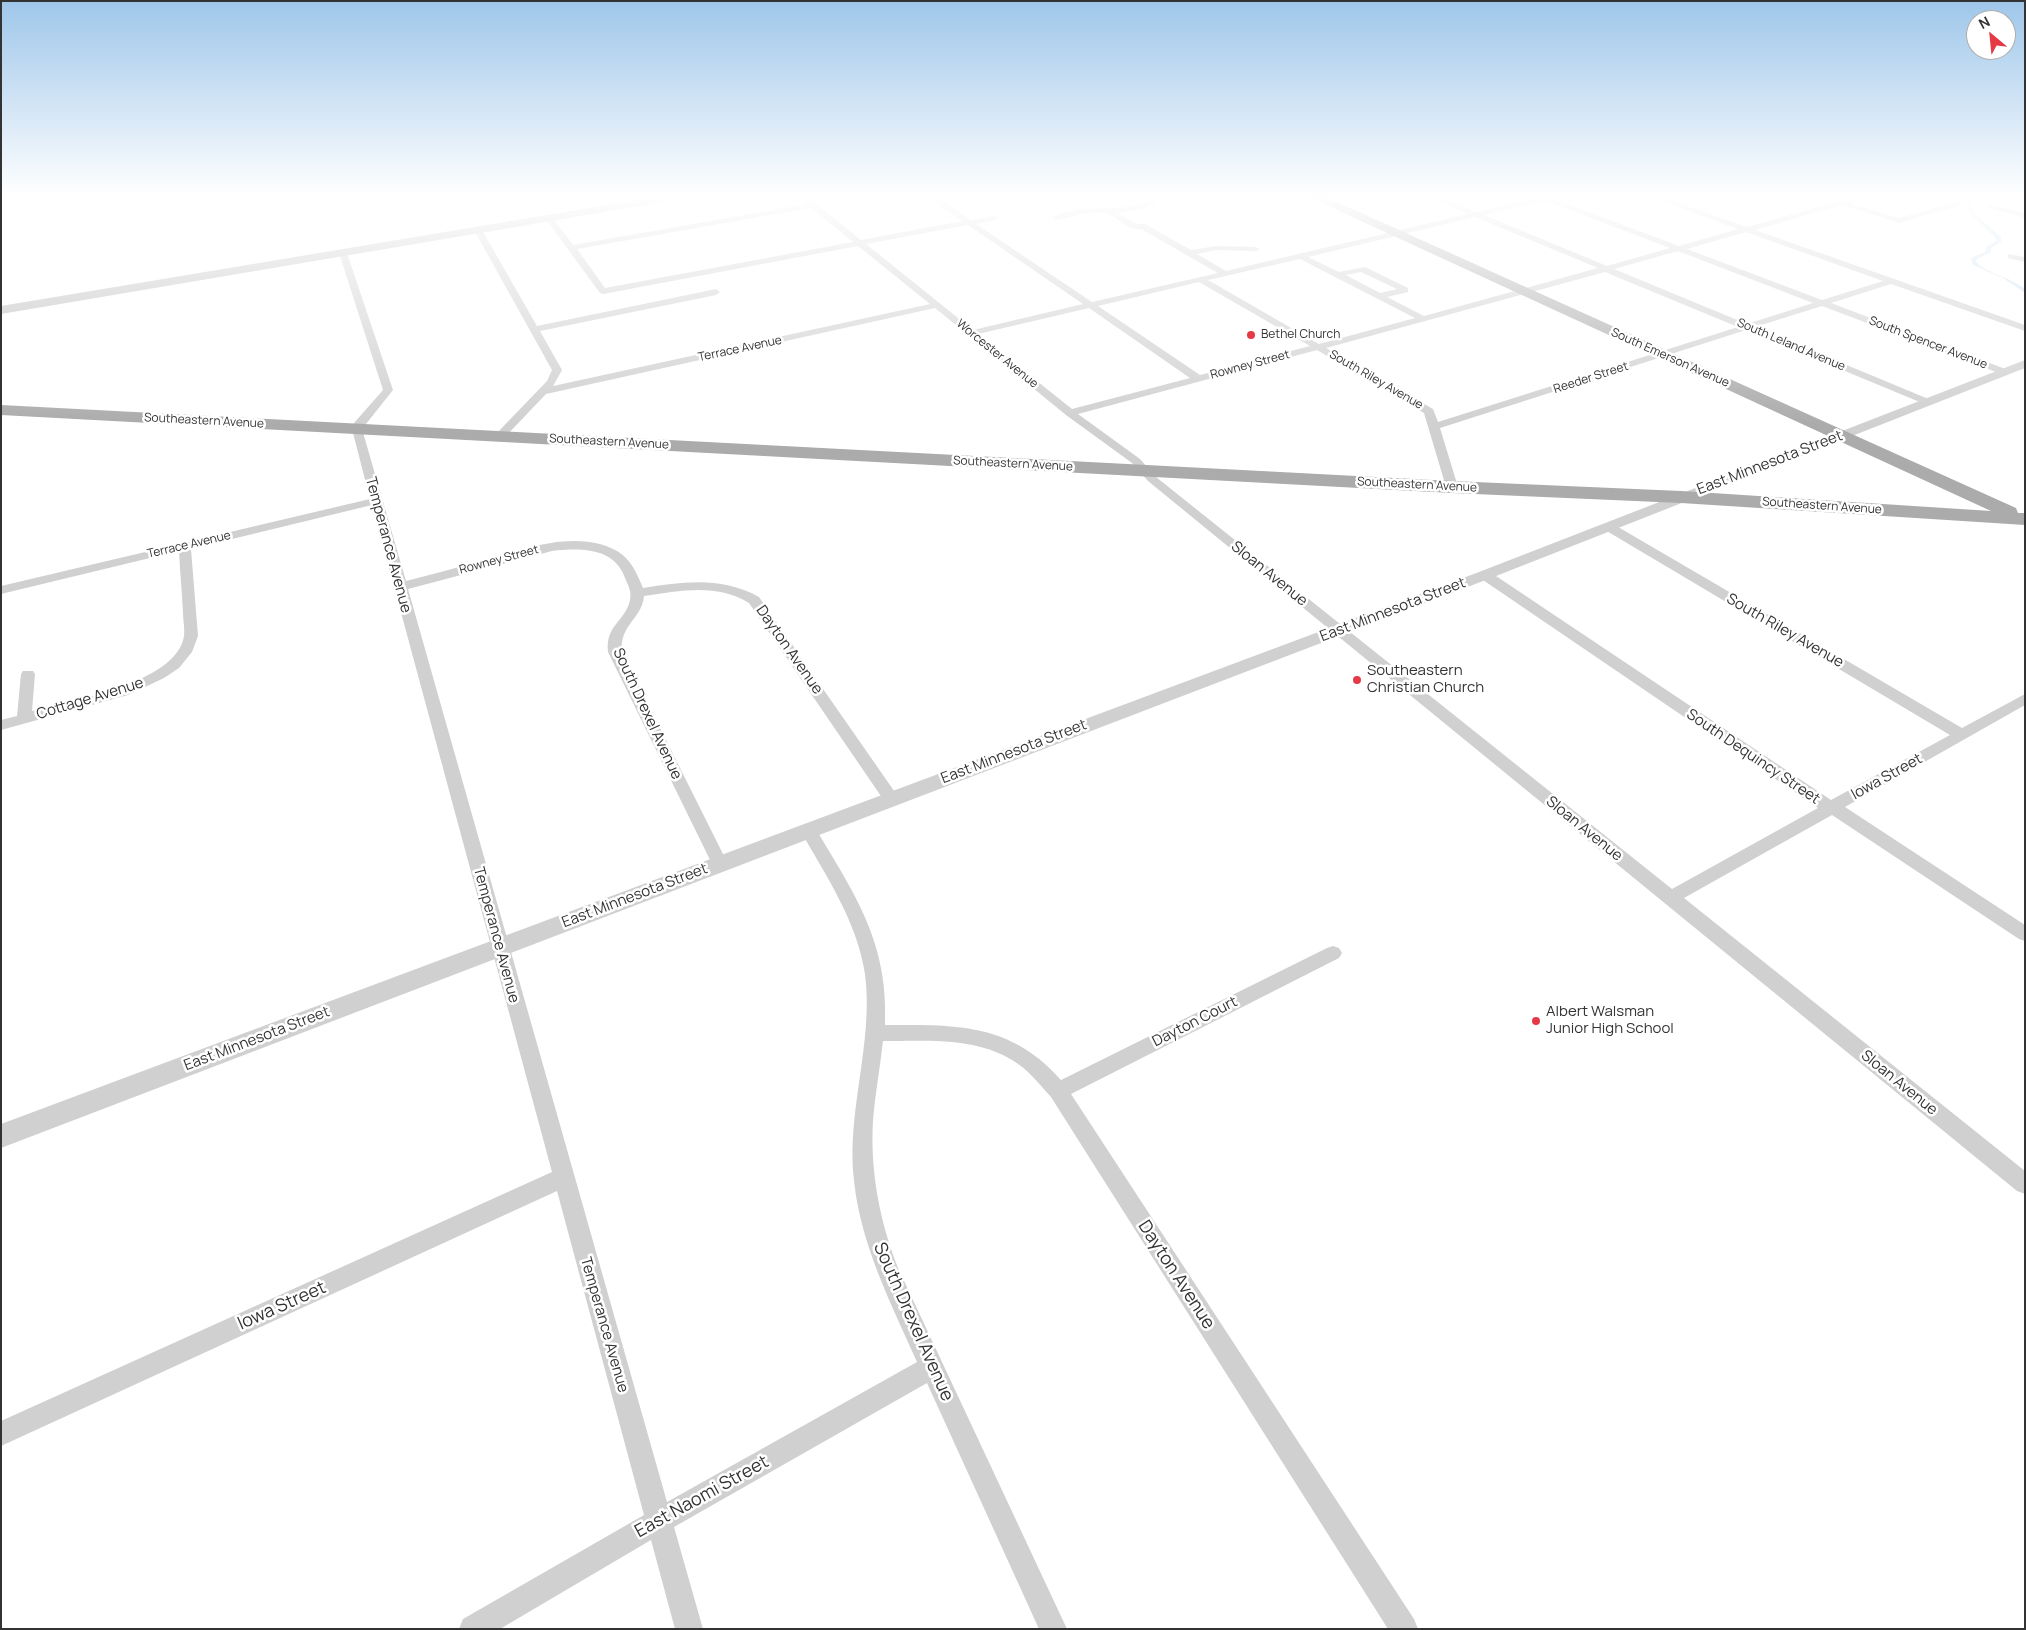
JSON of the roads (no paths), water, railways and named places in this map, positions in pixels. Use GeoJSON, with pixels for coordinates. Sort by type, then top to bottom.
{"type":"FeatureCollection","features":[{"type":"Feature","properties":{"kind":"main road"},"geometry":{"type":"LineString","coordinates":[[1,310],[222,273]]}},
{"type":"Feature","properties":{"kind":"main road","name":"South Emerson Avenue"},"geometry":{"type":"LineString","coordinates":[[1482,273],[2024,519]]}},
{"type":"Feature","properties":{"kind":"main road","name":"Southeastern Avenue"},"geometry":{"type":"LineString","coordinates":[[1,410],[1452,487],[1681,497],[2024,519]]}},
{"type":"Feature","properties":{"kind":"street"},"geometry":{"type":"LineString","coordinates":[[349,273],[388,390],[358,425],[357,429]]}},
{"type":"Feature","properties":{"kind":"street"},"geometry":{"type":"LineString","coordinates":[[500,436],[554,380],[556,370],[502,273]]}},
{"type":"Feature","properties":{"kind":"street"},"geometry":{"type":"LineString","coordinates":[[589,273],[603,292],[702,273]]}},
{"type":"Feature","properties":{"kind":"street","name":"Worcester Avenue"},"geometry":{"type":"LineString","coordinates":[[897,273],[1070,413],[1136,461],[1145,471]]}},
{"type":"Feature","properties":{"kind":"street"},"geometry":{"type":"LineString","coordinates":[[1043,273],[1199,379]]}},
{"type":"Feature","properties":{"kind":"street"},"geometry":{"type":"LineString","coordinates":[[971,333],[1230,273]]}},
{"type":"Feature","properties":{"kind":"street"},"geometry":{"type":"LineString","coordinates":[[1333,273],[1422,318]]}},
{"type":"Feature","properties":{"kind":"street"},"geometry":{"type":"LineString","coordinates":[[1337,275],[1345,273]]}},
{"type":"Feature","properties":{"kind":"street"},"geometry":{"type":"LineString","coordinates":[[1370,273],[1404,290],[1379,296]]}},
{"type":"Feature","properties":{"kind":"street","name":"Rowney Street"},"geometry":{"type":"LineString","coordinates":[[1070,413],[1588,273]]}},
{"type":"Feature","properties":{"kind":"street","name":"South Leland Avenue"},"geometry":{"type":"LineString","coordinates":[[1618,273],[1927,402]]}},
{"type":"Feature","properties":{"kind":"street","name":"South Spencer Avenue"},"geometry":{"type":"LineString","coordinates":[[1744,273],[2004,372]]}},
{"type":"Feature","properties":{"kind":"street"},"geometry":{"type":"LineString","coordinates":[[1868,273],[2025,328]]}},
{"type":"Feature","properties":{"kind":"street","name":"South Riley Avenue"},"geometry":{"type":"LineString","coordinates":[[1202,280],[1429,411],[1452,487]]}},
{"type":"Feature","properties":{"kind":"street","name":"Reeder Street"},"geometry":{"type":"LineString","coordinates":[[1434,428],[1891,281]]}},
{"type":"Feature","properties":{"kind":"street"},"geometry":{"type":"LineString","coordinates":[[534,329],[716,292]]}},
{"type":"Feature","properties":{"kind":"street","name":"Terrace Avenue"},"geometry":{"type":"LineString","coordinates":[[542,392],[937,305]]}},
{"type":"Feature","properties":{"kind":"street","name":"East Minnesota Street"},"geometry":{"type":"LineString","coordinates":[[1,1136],[1485,575],[2025,364]]}},
{"type":"Feature","properties":{"kind":"street","name":"Temperance Avenue"},"geometry":{"type":"LineString","coordinates":[[357,429],[688,1629]]}},
{"type":"Feature","properties":{"kind":"street","name":"Sloan Avenue"},"geometry":{"type":"LineString","coordinates":[[1145,471],[1152,480],[2025,1184]]}},
{"type":"Feature","properties":{"kind":"street","name":"Terrace Avenue"},"geometry":{"type":"LineString","coordinates":[[1,590],[376,501]]}},
{"type":"Feature","properties":{"kind":"street","name":"South Riley Avenue"},"geometry":{"type":"LineString","coordinates":[[1609,527],[1962,734]]}},
{"type":"Feature","properties":{"kind":"street","name":"Rowney Street"},"geometry":{"type":"LineString","coordinates":[[400,586],[549,547],[579,545],[600,548]]}},
{"type":"Feature","properties":{"kind":"street","name":"Cottage Avenue"},"geometry":{"type":"LineString","coordinates":[[1,725],[128,690],[148,681],[175,663],[187,650],[191,636],[185,546]]}},
{"type":"Feature","properties":{"kind":"street"},"geometry":{"type":"LineString","coordinates":[[600,548],[613,553],[622,560],[632,576],[638,592]]}},
{"type":"Feature","properties":{"kind":"street","name":"South Dequincy Street"},"geometry":{"type":"LineString","coordinates":[[1485,575],[1812,797],[1849,817],[2025,934]]}},
{"type":"Feature","properties":{"kind":"street","name":"Dayton Avenue"},"geometry":{"type":"LineString","coordinates":[[638,592],[711,586],[738,591],[754,600],[891,798]]}},
{"type":"Feature","properties":{"kind":"street","name":"South Drexel Avenue"},"geometry":{"type":"LineString","coordinates":[[638,592],[634,607],[615,635],[615,652],[720,864]]}},
{"type":"Feature","properties":{"kind":"street"},"geometry":{"type":"LineString","coordinates":[[24,719],[28,674]]}},
{"type":"Feature","properties":{"kind":"street","name":"Iowa Street"},"geometry":{"type":"LineString","coordinates":[[1670,898],[2025,699]]}},
{"type":"Feature","properties":{"kind":"street","name":"South Drexel Avenue"},"geometry":{"type":"LineString","coordinates":[[808,830],[856,914],[866,936],[873,968],[876,995],[874,1033],[862,1139],[863,1174],[873,1228],[885,1265],[1053,1629]]}},
{"type":"Feature","properties":{"kind":"street","name":"Dayton Court"},"geometry":{"type":"LineString","coordinates":[[1058,1091],[1333,953]]}},
{"type":"Feature","properties":{"kind":"street","name":"Dayton Avenue"},"geometry":{"type":"LineString","coordinates":[[874,1033],[964,1034],[981,1037],[1006,1046],[1028,1059],[1041,1070],[1058,1091],[1404,1629]]}},
{"type":"Feature","properties":{"kind":"street","name":"Iowa Street"},"geometry":{"type":"LineString","coordinates":[[1,1434],[563,1178]]}},
{"type":"Feature","properties":{"kind":"street","name":"East Naomi Street"},"geometry":{"type":"LineString","coordinates":[[473,1629],[659,1521],[932,1367]]}},
{"type":"Feature","properties":{"kind":"water"},"geometry":{"type":"Polygon","coordinates":[[[1992,273],[1994,273],[2019,285],[2025,289],[2025,293],[2003,278],[1992,273]]]}},
{"type":"Feature","properties":{"kind":"place","name":"Bethel Church"},"geometry":{"type":"Point","coordinates":[1251,335]}},
{"type":"Feature","properties":{"kind":"place","name":"Southeastern Christian Church"},"geometry":{"type":"Point","coordinates":[1357,680]}},
{"type":"Feature","properties":{"kind":"place","name":"Albert Walsman Junior High School"},"geometry":{"type":"Point","coordinates":[1536,1021]}}]}
